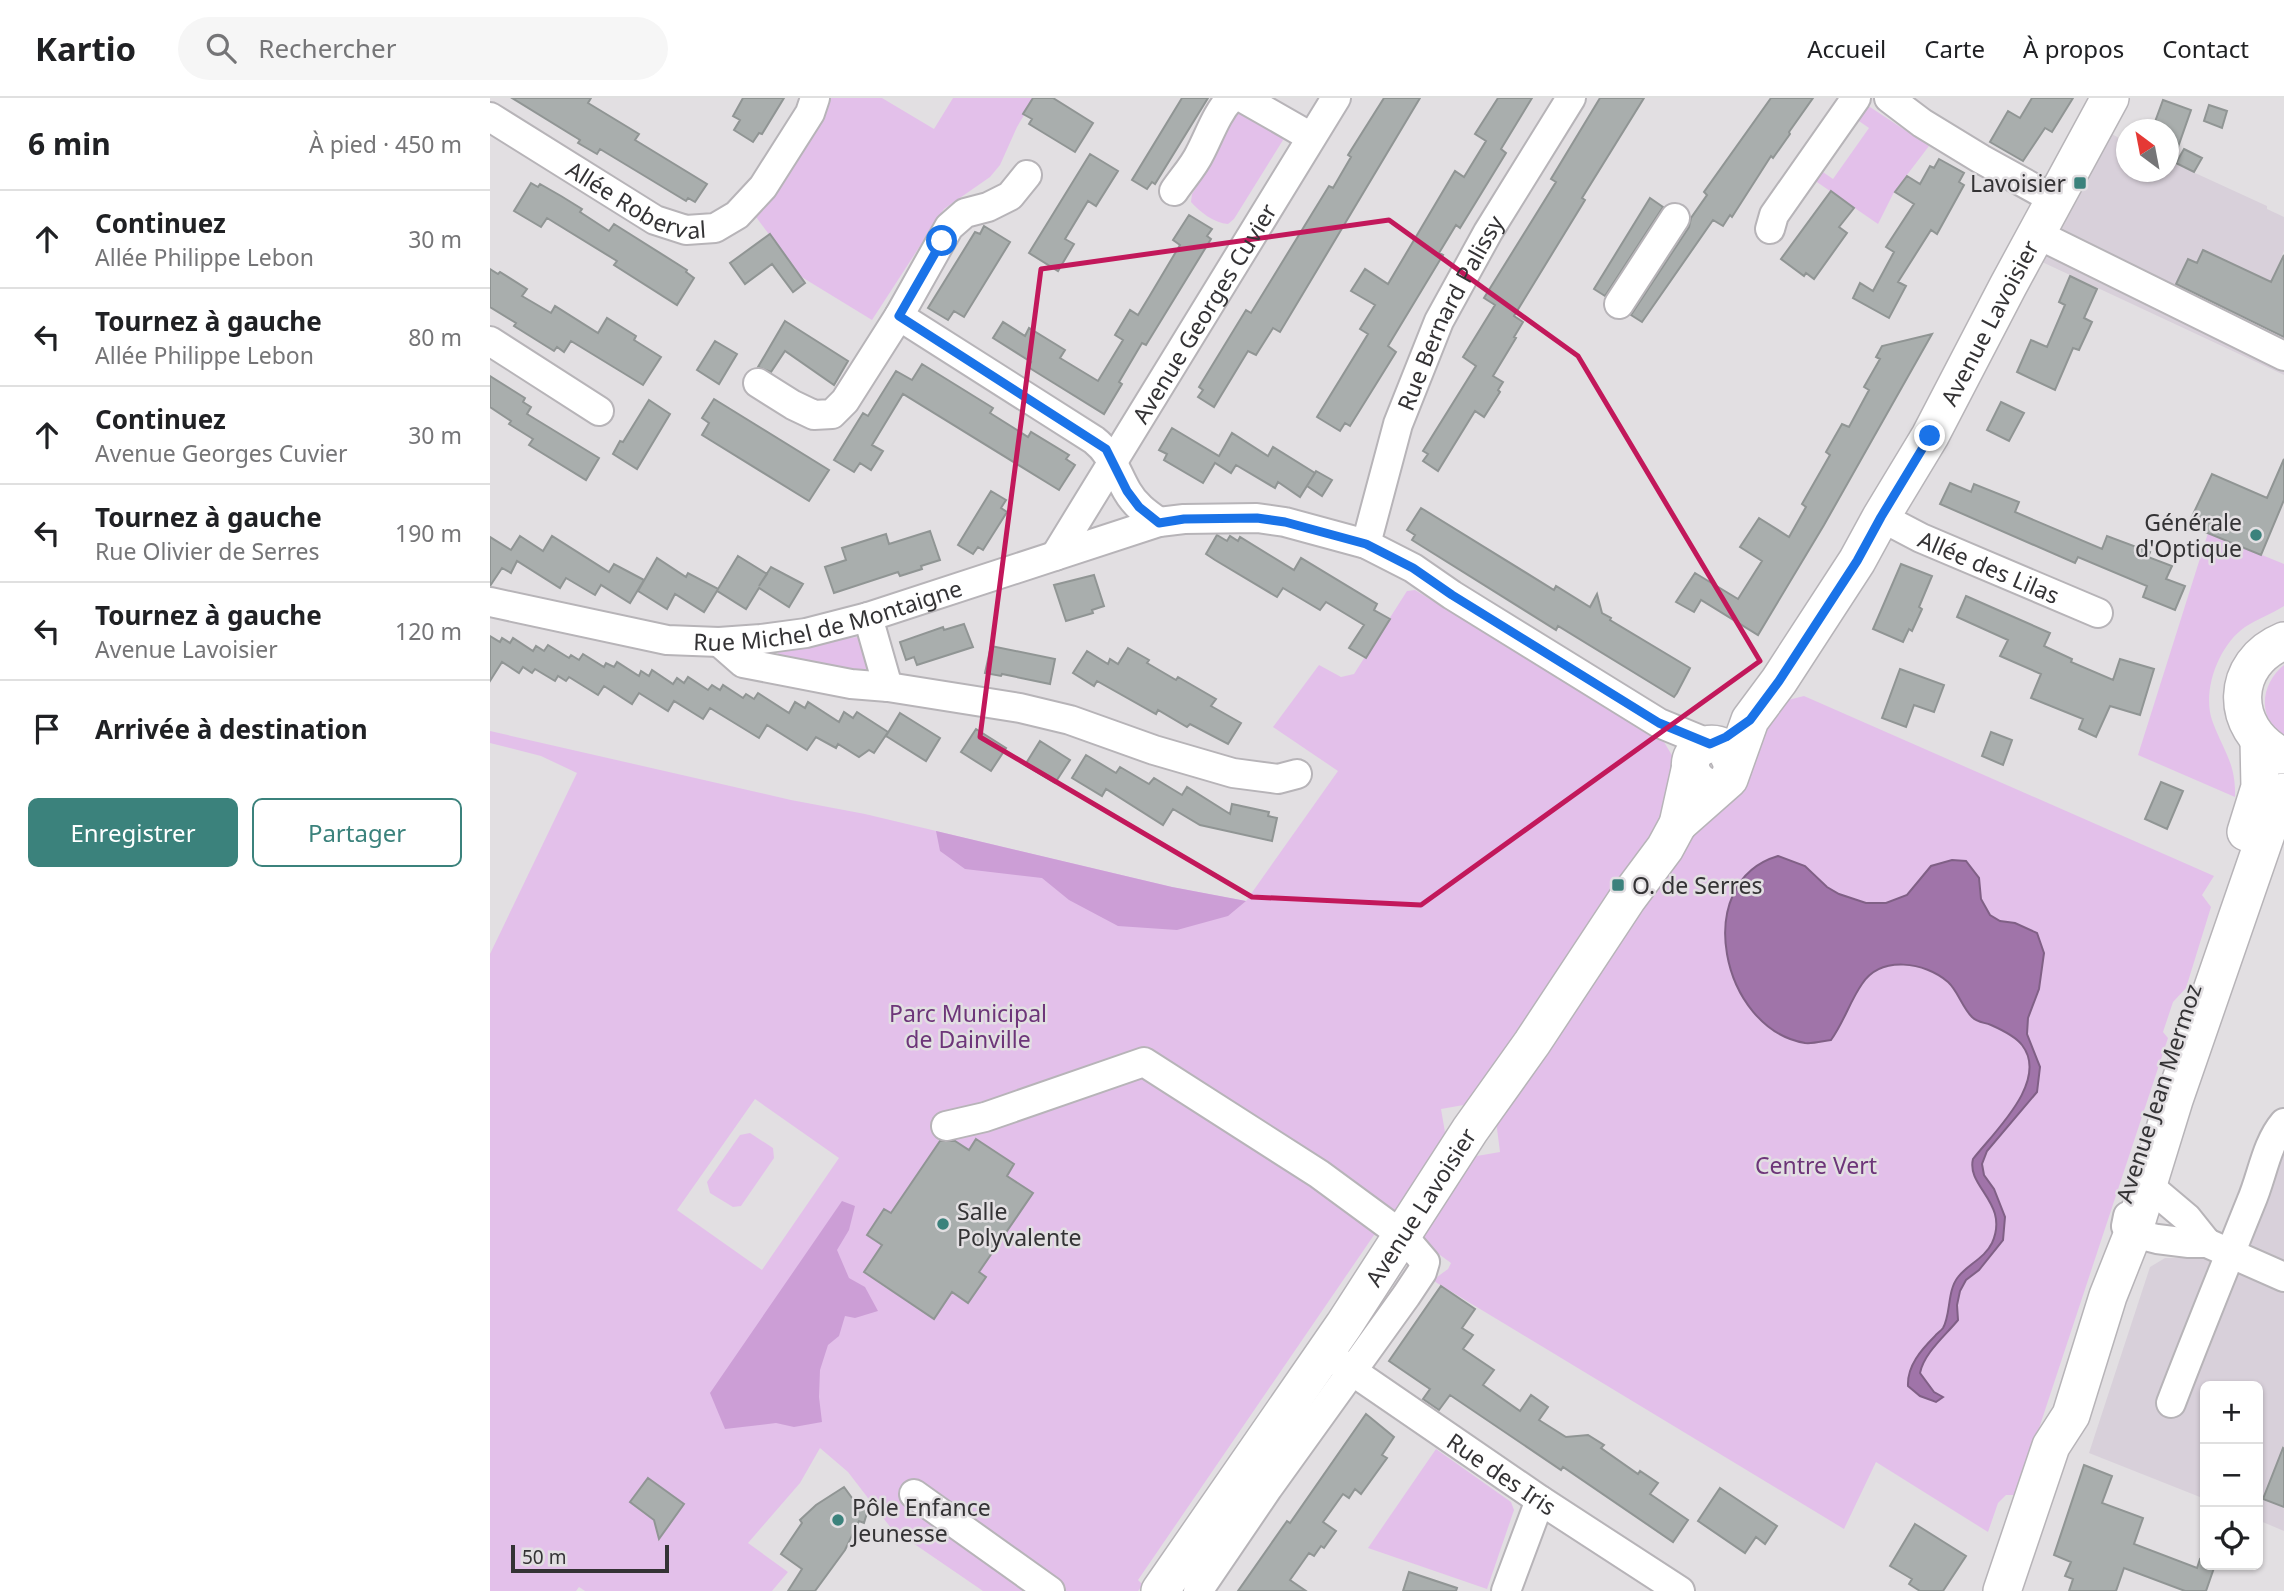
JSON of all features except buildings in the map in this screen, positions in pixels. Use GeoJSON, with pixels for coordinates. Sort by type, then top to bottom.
{"type":"FeatureCollection","features":[{"type":"Feature","properties":{"kind":"main road","name":"Avenue Lavoisier"},"geometry":{"type":"LineString","coordinates":[[1160,1591],[1338,1362],[1402,1235],[1627,899],[1665,848],[1710,762],[1750,720],[1779,681],[1857,561],[1930,436],[2110,98]]}},
{"type":"Feature","properties":{"kind":"main road"},"geometry":{"type":"LineString","coordinates":[[2272,748],[2245,717],[2243,691],[2246,678],[2260,656],[2270,647],[2284,641]]}},
{"type":"Feature","properties":{"kind":"main road","name":"Avenue Jean Mermoz"},"geometry":{"type":"LineString","coordinates":[[2002,1591],[2051,1446],[2071,1415],[2108,1296],[2133,1233],[2146,1159],[2210,933],[2255,806],[2272,748]]}},
{"type":"Feature","properties":{"kind":"main road","name":"Avenue Jean Mermoz"},"geometry":{"type":"LineString","coordinates":[[2051,1446],[2052,1412],[2274,811],[2284,792]]}},
{"type":"Feature","properties":{"kind":"street","name":"Allée Roberval"},"geometry":{"type":"LineString","coordinates":[[490,117],[655,220],[686,230],[715,228],[737,215],[763,187],[810,113],[815,98]]}},
{"type":"Feature","properties":{"kind":"street"},"geometry":{"type":"LineString","coordinates":[[1174,191],[1200,153],[1204,140],[1231,98]]}},
{"type":"Feature","properties":{"kind":"street"},"geometry":{"type":"LineString","coordinates":[[1242,98],[1311,137]]}},
{"type":"Feature","properties":{"kind":"street","name":"Avenue Georges Cuvier"},"geometry":{"type":"LineString","coordinates":[[1055,556],[1336,98]]}},
{"type":"Feature","properties":{"kind":"street","name":"Rue Bernard Palissy"},"geometry":{"type":"LineString","coordinates":[[1366,544],[1398,424],[1439,321],[1488,232],[1571,98]]}},
{"type":"Feature","properties":{"kind":"street"},"geometry":{"type":"LineString","coordinates":[[1770,229],[1774,215],[1856,98]]}},
{"type":"Feature","properties":{"kind":"street"},"geometry":{"type":"LineString","coordinates":[[1889,98],[1922,123],[2055,200]]}},
{"type":"Feature","properties":{"kind":"street"},"geometry":{"type":"LineString","coordinates":[[758,383],[814,415],[832,414],[845,401],[899,316],[950,227],[965,213],[988,207],[1010,196],[1027,175]]}},
{"type":"Feature","properties":{"kind":"street"},"geometry":{"type":"LineString","coordinates":[[1619,304],[1675,218]]}},
{"type":"Feature","properties":{"kind":"street"},"geometry":{"type":"LineString","coordinates":[[2037,234],[2284,356]]}},
{"type":"Feature","properties":{"kind":"street"},"geometry":{"type":"LineString","coordinates":[[899,316],[1106,449],[1127,491],[1139,507],[1159,523]]}},
{"type":"Feature","properties":{"kind":"street"},"geometry":{"type":"LineString","coordinates":[[490,341],[599,411]]}},
{"type":"Feature","properties":{"kind":"street","name":"Allée des Lilas"},"geometry":{"type":"LineString","coordinates":[[1881,517],[1922,538],[2098,613]]}},
{"type":"Feature","properties":{"kind":"street","name":"Rue Michel de Montaigne"},"geometry":{"type":"LineString","coordinates":[[490,601],[667,640],[719,642],[806,633],[867,617],[1159,523],[1207,518],[1257,518],[1285,522],[1366,544],[1413,568],[1659,723],[1710,762]]}},
{"type":"Feature","properties":{"kind":"street"},"geometry":{"type":"LineString","coordinates":[[867,617],[888,687]]}},
{"type":"Feature","properties":{"kind":"street"},"geometry":{"type":"LineString","coordinates":[[719,642],[743,663],[851,684],[968,699],[1070,720],[1154,750],[1233,773],[1278,779],[1297,774]]}},
{"type":"Feature","properties":{"kind":"street"},"geometry":{"type":"LineString","coordinates":[[946,1126],[985,1117],[1144,1062],[1310,1168],[1402,1235]]}},
{"type":"Feature","properties":{"kind":"street"},"geometry":{"type":"LineString","coordinates":[[2171,1403],[2218,1248],[2252,1200],[2276,1132],[2284,1123]]}},
{"type":"Feature","properties":{"kind":"street"},"geometry":{"type":"LineString","coordinates":[[2146,1159],[2155,1191],[2218,1248]]}},
{"type":"Feature","properties":{"kind":"street"},"geometry":{"type":"LineString","coordinates":[[2133,1233],[2218,1248],[2284,1277]]}},
{"type":"Feature","properties":{"kind":"street"},"geometry":{"type":"LineString","coordinates":[[1198,1591],[1338,1362]]}},
{"type":"Feature","properties":{"kind":"street","name":"Rue des Iris"},"geometry":{"type":"LineString","coordinates":[[1338,1362],[1540,1500],[1680,1591]]}},
{"type":"Feature","properties":{"kind":"street"},"geometry":{"type":"LineString","coordinates":[[914,1494],[1050,1591]]}},
{"type":"Feature","properties":{"kind":"street"},"geometry":{"type":"LineString","coordinates":[[1506,1591],[1540,1500]]}},
{"type":"Feature","properties":{"kind":"highlighted area"},"geometry":{"type":"Polygon","coordinates":[[[1389,220],[1578,356],[1760,661],[1421,905],[1252,897],[980,737],[1041,269],[1389,220]]]}},
{"type":"Feature","properties":{"kind":"shaded area"},"geometry":{"type":"Polygon","coordinates":[[[2096,125],[2116,136],[2116,182],[2179,182],[2179,166],[2267,206],[2267,209],[2284,217],[2284,251],[2271,282],[2284,288],[2284,375],[2025,254],[2096,125]]]}},
{"type":"Feature","properties":{"kind":"shaded area"},"geometry":{"type":"Polygon","coordinates":[[[936,831],[1172,887],[1246,901],[1228,916],[1177,930],[1118,926],[1069,900],[1042,878],[965,869],[940,851],[936,831]]]}},
{"type":"Feature","properties":{"kind":"shaded area"},"geometry":{"type":"Polygon","coordinates":[[[1778,856],[1805,866],[1827,887],[1839,894],[1866,903],[1886,903],[1907,895],[1931,866],[1952,860],[1966,861],[1979,878],[1981,899],[1990,915],[2037,933],[2044,953],[2039,989],[2028,1018],[2027,1034],[2040,1067],[2037,1092],[1987,1151],[1982,1164],[1984,1175],[1994,1189],[2005,1217],[2003,1240],[1979,1270],[1966,1280],[1957,1305],[1958,1320],[1930,1352],[1922,1366],[1920,1373],[1934,1392],[1943,1397],[1936,1402],[1920,1396],[1908,1386],[1908,1379],[1912,1365],[1920,1353],[1943,1328],[1952,1289],[1958,1277],[1985,1253],[1992,1243],[1996,1217],[1976,1178],[1973,1159],[2016,1106],[2029,1074],[2029,1059],[2016,1039],[1972,1017],[1948,982],[1916,966],[1891,965],[1870,975],[1862,984],[1831,1040],[1805,1043],[1776,1032],[1753,1012],[1736,985],[1727,954],[1726,923],[1733,894],[1750,871],[1778,856]]]}},
{"type":"Feature","properties":{"kind":"shaded area"},"geometry":{"type":"Polygon","coordinates":[[[2284,1123],[2284,1531],[2263,1522],[2263,1381],[2200,1381],[2200,1497],[2089,1453],[2150,1267],[2165,1258],[2199,1258],[2207,1243],[2229,1253],[2284,1123]]]}},
{"type":"Feature","properties":{"kind":"shaded area"},"geometry":{"type":"Polygon","coordinates":[[[842,1201],[855,1206],[849,1230],[837,1250],[849,1278],[865,1287],[878,1311],[855,1318],[845,1316],[839,1336],[828,1345],[820,1370],[822,1422],[794,1427],[776,1423],[725,1429],[710,1393],[842,1201]]]}},
{"type":"Feature","properties":{"kind":"green space"},"geometry":{"type":"Polygon","coordinates":[[[831,98],[882,98],[934,129],[953,98],[1034,98],[1000,165],[990,177],[944,209],[872,320],[800,276],[756,217],[831,98]]]}},
{"type":"Feature","properties":{"kind":"green space"},"geometry":{"type":"Polygon","coordinates":[[[1237,105],[1281,132],[1283,140],[1234,219],[1228,224],[1218,222],[1191,202],[1192,194],[1210,165],[1237,105]]]}},
{"type":"Feature","properties":{"kind":"green space"},"geometry":{"type":"Polygon","coordinates":[[[1870,107],[1929,146],[1894,192],[1878,224],[1814,180],[1820,170],[1833,179],[1869,128],[1856,119],[1865,108],[1870,107]]]}},
{"type":"Feature","properties":{"kind":"green space"},"geometry":{"type":"Polygon","coordinates":[[[2208,533],[2284,564],[2284,606],[2245,627],[2236,635],[2220,656],[2211,682],[2209,708],[2231,765],[2235,797],[2138,755],[2208,533]]]}},
{"type":"Feature","properties":{"kind":"green space","name":"Parc Municipal de Dainville"},"geometry":{"type":"Polygon","coordinates":[[[1415,590],[1664,742],[1673,757],[1674,805],[1475,1103],[1441,1109],[1447,1144],[1382,1237],[1374,1235],[1138,1580],[1143,1585],[1138,1591],[983,1591],[891,1528],[848,1472],[820,1448],[800,1483],[748,1543],[788,1572],[772,1591],[585,1591],[579,1587],[576,1591],[490,1591],[490,954],[577,773],[541,756],[490,743],[490,731],[791,800],[865,814],[1172,887],[1246,901],[1338,771],[1273,727],[1319,665],[1341,677],[1354,674],[1407,591],[1415,590]],[[755,1099],[677,1210],[762,1270],[839,1158],[755,1099]]]}},
{"type":"Feature","properties":{"kind":"green space"},"geometry":{"type":"Polygon","coordinates":[[[857,637],[866,644],[868,668],[860,675],[778,658],[778,653],[783,648],[857,637]]]}},
{"type":"Feature","properties":{"kind":"green space"},"geometry":{"type":"Polygon","coordinates":[[[2284,665],[2284,735],[2269,720],[2265,701],[2270,681],[2284,665]]]}},
{"type":"Feature","properties":{"kind":"green space","name":"Centre Vert"},"geometry":{"type":"Polygon","coordinates":[[[1804,696],[2214,876],[2202,895],[2211,907],[2186,988],[2173,1002],[2163,1032],[2168,1038],[2017,1495],[2006,1495],[1998,1503],[1988,1532],[1876,1462],[1844,1529],[1437,1283],[1433,1280],[1448,1269],[1451,1263],[1414,1236],[1465,1158],[1500,1152],[1495,1113],[1672,854],[1745,762],[1784,701],[1804,696]]]}},
{"type":"Feature","properties":{"kind":"green space"},"geometry":{"type":"Polygon","coordinates":[[[750,1133],[773,1148],[774,1158],[741,1206],[733,1207],[710,1193],[707,1182],[740,1135],[750,1133]]]}},
{"type":"Feature","properties":{"kind":"green space"},"geometry":{"type":"Polygon","coordinates":[[[1436,1449],[1511,1502],[1514,1510],[1487,1589],[1368,1548],[1436,1449]]]}},
{"type":"Feature","properties":{"kind":"place","name":"Lavoisier"},"geometry":{"type":"Point","coordinates":[2080,183]}},
{"type":"Feature","properties":{"kind":"place","name":"Générale d'Optique"},"geometry":{"type":"Point","coordinates":[2256,535]}},
{"type":"Feature","properties":{"kind":"place","name":"O. de Serres"},"geometry":{"type":"Point","coordinates":[1618,885]}},
{"type":"Feature","properties":{"kind":"place","name":"Salle Polyvalente"},"geometry":{"type":"Point","coordinates":[943,1224]}},
{"type":"Feature","properties":{"kind":"place","name":"Pôle Enfance Jeunesse"},"geometry":{"type":"Point","coordinates":[838,1520]}},
{"type":"Feature","properties":{"kind":"route"},"geometry":{"type":"LineString","coordinates":[[942,241],[899,316],[1106,449],[1127,491],[1139,507],[1159,523],[1184,519],[1257,518],[1285,522],[1366,544],[1413,568],[1659,723],[1710,744],[1726,737],[1750,720],[1779,681],[1857,561],[1930,436]]}}]}
